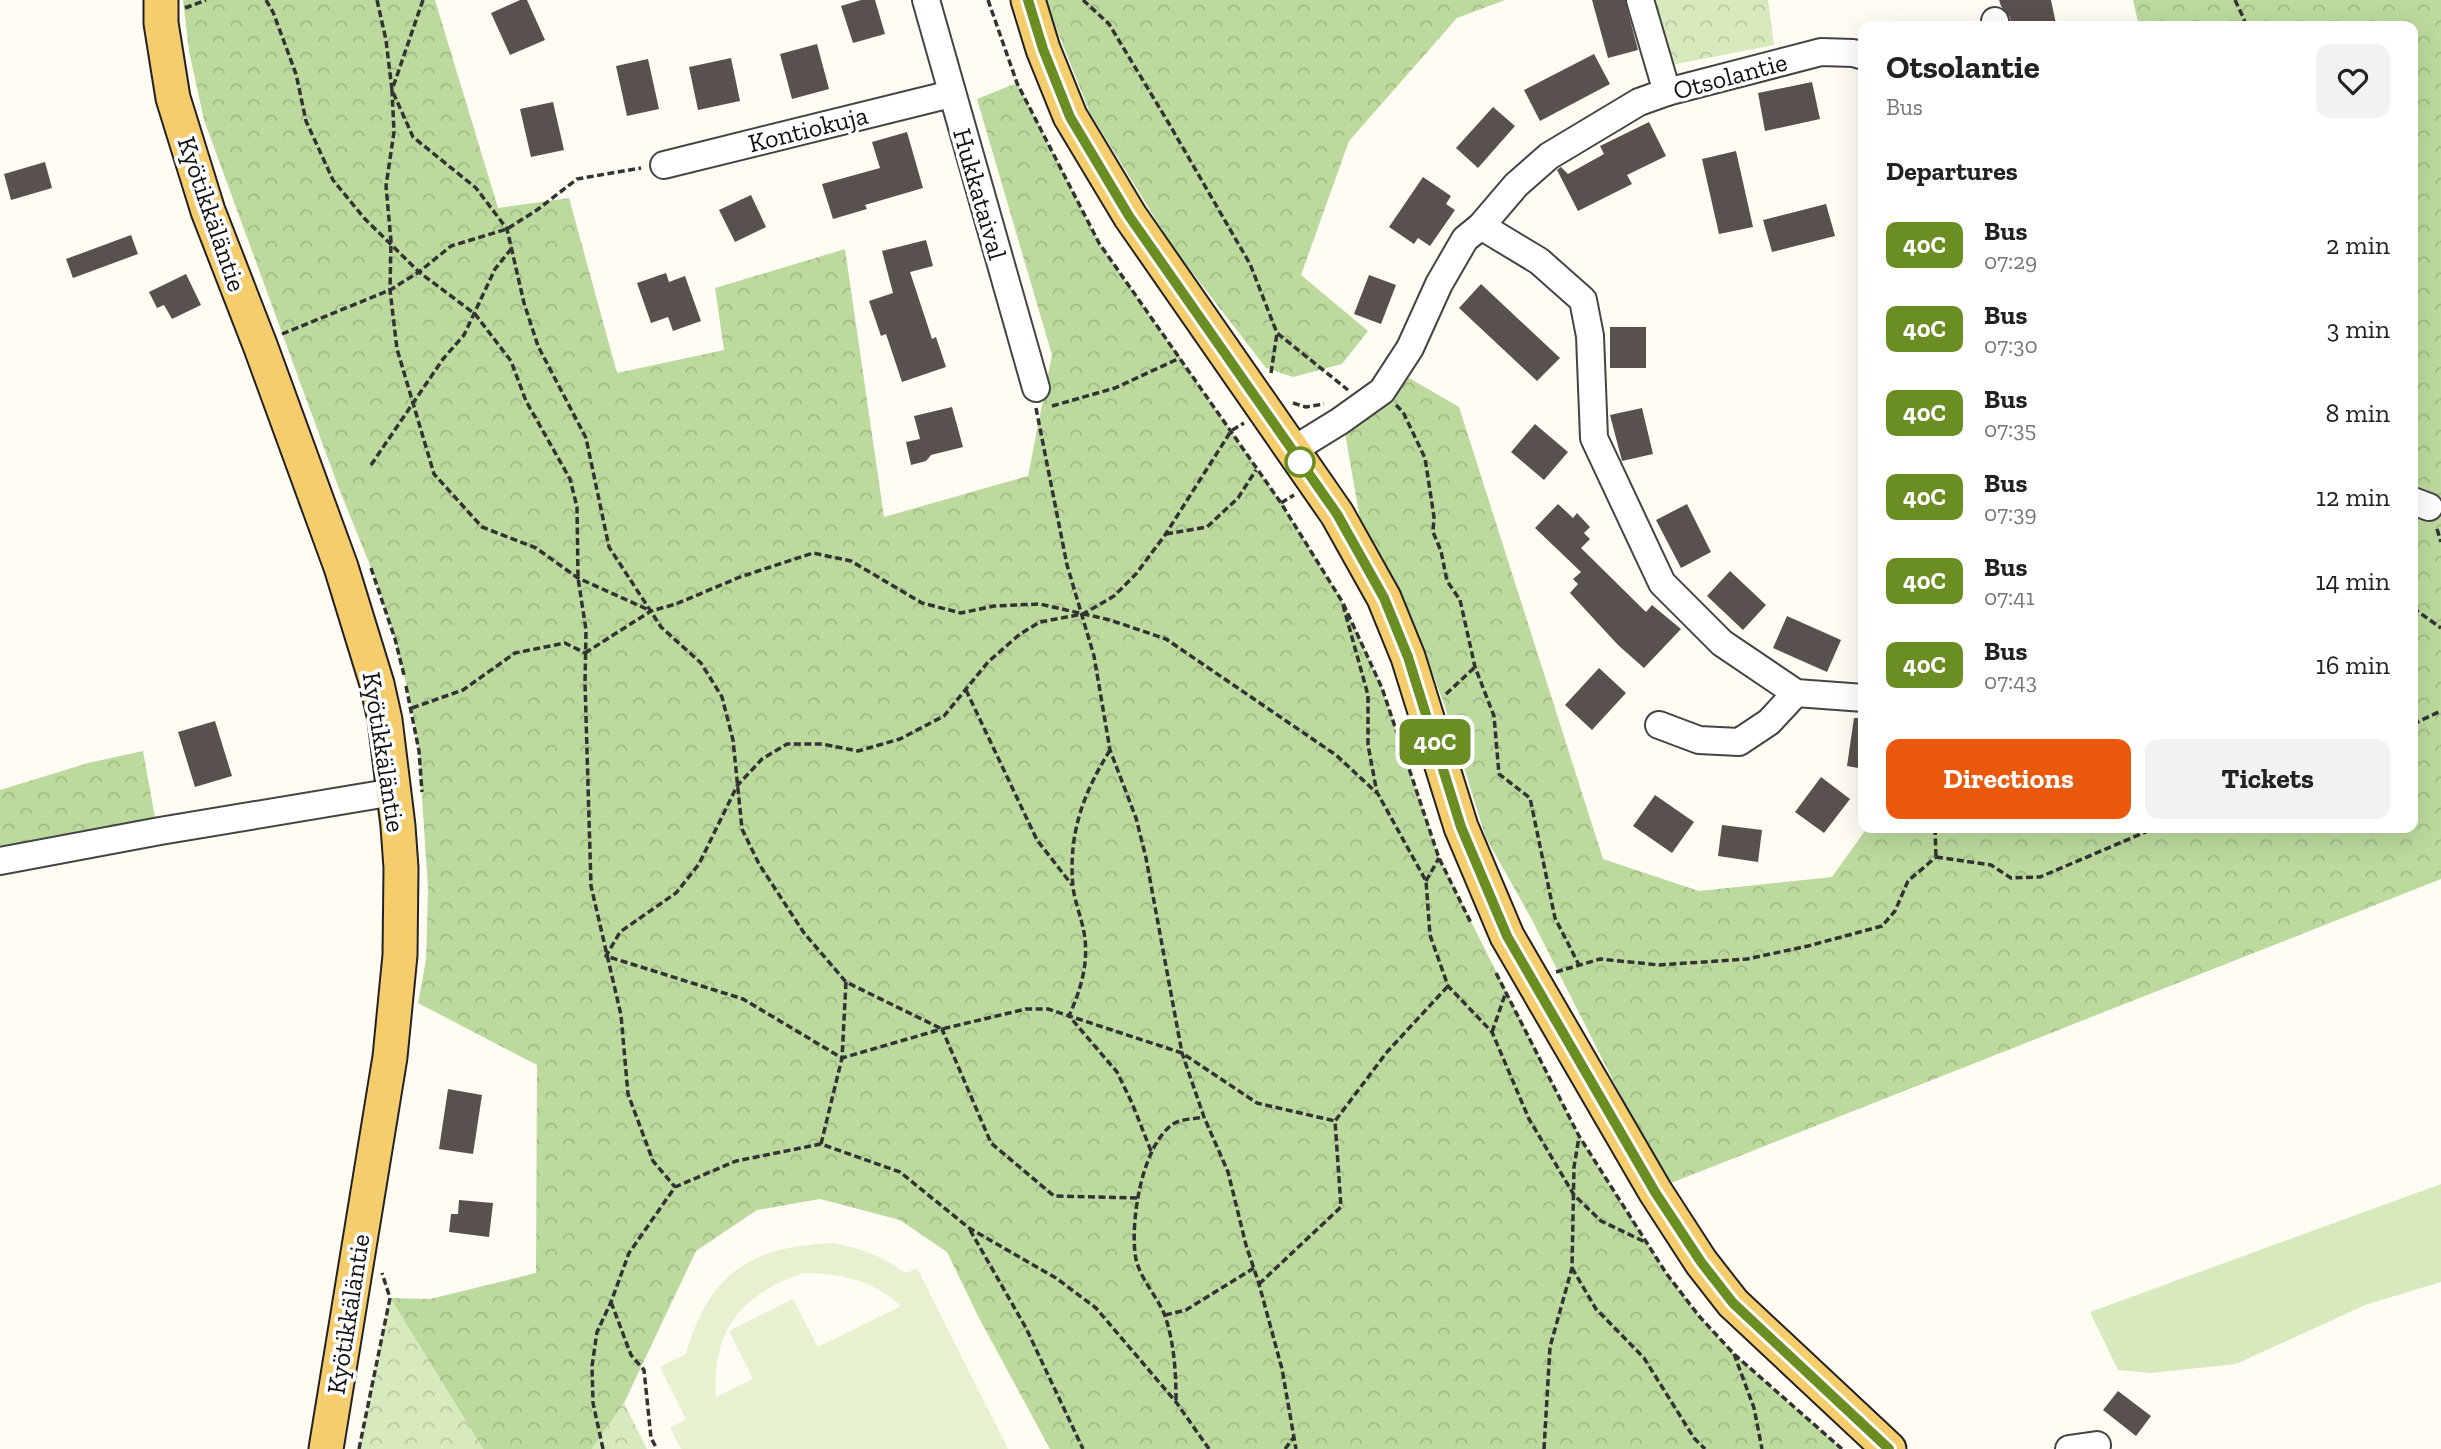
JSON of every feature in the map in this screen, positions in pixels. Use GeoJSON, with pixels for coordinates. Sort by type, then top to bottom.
{"type":"FeatureCollection","features":[{"type":"Feature","properties":{"kind":"main road"},"geometry":{"type":"LineString","coordinates":[[1028,0],[1043,49],[1070,117],[1129,216],[1337,514],[1384,598],[1408,657],[1461,827],[1507,936],[1655,1192],[1701,1262],[1733,1303],[1889,1449]]}},
{"type":"Feature","properties":{"kind":"main road","name":"Kyötikkäläntie"},"geometry":{"type":"LineString","coordinates":[[172,4],[162,23],[173,98],[208,211],[260,345],[349,592],[377,684],[394,792],[401,868],[400,955],[390,1057],[326,1449]]}},
{"type":"Feature","properties":{"kind":"street","name":"Hukkataival"},"geometry":{"type":"LineString","coordinates":[[926,0],[951,94],[1042,397]]}},
{"type":"Feature","properties":{"kind":"street"},"geometry":{"type":"LineString","coordinates":[[1640,0],[1667,92]]}},
{"type":"Feature","properties":{"kind":"street","name":"Otsolantie"},"geometry":{"type":"LineString","coordinates":[[1293,450],[1382,391],[1410,348],[1439,284],[1465,239],[1481,226],[1516,185],[1549,156],[1639,102],[1667,92],[1821,52],[1858,55]]}},
{"type":"Feature","properties":{"kind":"street","name":"Kontiokuja"},"geometry":{"type":"LineString","coordinates":[[664,165],[951,94]]}},
{"type":"Feature","properties":{"kind":"street"},"geometry":{"type":"LineString","coordinates":[[1481,226],[1539,261],[1583,300],[1590,336],[1594,438],[1662,583],[1722,643],[1796,694],[1858,698]]}},
{"type":"Feature","properties":{"kind":"street"},"geometry":{"type":"LineString","coordinates":[[1659,725],[1699,740],[1739,742],[1769,722],[1796,694]]}},
{"type":"Feature","properties":{"kind":"street"},"geometry":{"type":"LineString","coordinates":[[0,861],[394,792]]}},
{"type":"Feature","properties":{"kind":"street"},"geometry":{"type":"LineString","coordinates":[[2069,1449],[2097,1445]]}},
{"type":"Feature","properties":{"kind":"path"},"geometry":{"type":"LineString","coordinates":[[172,4],[206,0]]}},
{"type":"Feature","properties":{"kind":"path"},"geometry":{"type":"LineString","coordinates":[[266,0],[296,74],[306,121],[333,180],[364,218],[391,241],[419,272],[475,314],[511,361],[526,401],[570,479],[577,507],[578,578],[586,630],[591,886],[621,1014],[628,1094],[653,1161],[676,1187]]}},
{"type":"Feature","properties":{"kind":"path"},"geometry":{"type":"LineString","coordinates":[[377,0],[386,40],[392,90],[394,132],[386,186],[391,241],[390,290],[397,349],[434,474],[482,527],[536,548],[578,578],[651,611]]}},
{"type":"Feature","properties":{"kind":"path"},"geometry":{"type":"LineString","coordinates":[[423,0],[392,90],[413,137],[475,188],[507,229],[524,303],[538,346],[586,438],[609,547],[661,627],[701,663],[722,697],[733,740],[742,829],[759,864],[804,933],[846,982],[942,1029],[991,1143],[1054,1196],[1137,1198]]}},
{"type":"Feature","properties":{"kind":"path"},"geometry":{"type":"LineString","coordinates":[[606,957],[620,932],[676,893],[699,864],[737,786],[762,759],[787,744],[822,744],[858,751],[900,738],[944,716],[988,662],[1020,634],[1040,622],[1083,614],[1114,596],[1136,574],[1165,535],[1231,431],[1099,243],[1017,83],[988,0]]}},
{"type":"Feature","properties":{"kind":"path"},"geometry":{"type":"LineString","coordinates":[[1083,0],[1108,24],[1168,122],[1250,264],[1277,333],[1349,392]]}},
{"type":"Feature","properties":{"kind":"path"},"geometry":{"type":"LineString","coordinates":[[2235,0],[2244,21]]}},
{"type":"Feature","properties":{"kind":"path"},"geometry":{"type":"LineString","coordinates":[[282,334],[390,290],[419,272],[451,246],[507,229],[577,179],[664,165]]}},
{"type":"Feature","properties":{"kind":"path"},"geometry":{"type":"LineString","coordinates":[[371,465],[443,359],[464,335],[495,269],[510,249]]}},
{"type":"Feature","properties":{"kind":"path"},"geometry":{"type":"LineString","coordinates":[[1256,398],[1269,384],[1277,333]]}},
{"type":"Feature","properties":{"kind":"path"},"geometry":{"type":"LineString","coordinates":[[1180,358],[1115,388],[1042,397],[1036,411],[1067,565],[1094,656],[1110,750],[1136,818],[1170,980],[1182,1053],[1204,1117],[1228,1172],[1282,1368],[1296,1449]]}},
{"type":"Feature","properties":{"kind":"path"},"geometry":{"type":"LineString","coordinates":[[1382,391],[1403,412],[1425,458],[1434,517],[1433,532],[1441,551],[1447,581],[1460,600],[1475,667],[1494,716],[1499,774],[1530,798],[1555,918],[1579,965]]}},
{"type":"Feature","properties":{"kind":"path"},"geometry":{"type":"LineString","coordinates":[[1165,535],[1208,527],[1238,498],[1256,470]]}},
{"type":"Feature","properties":{"kind":"path"},"geometry":{"type":"LineString","coordinates":[[1281,503],[1296,494]]}},
{"type":"Feature","properties":{"kind":"path"},"geometry":{"type":"LineString","coordinates":[[585,653],[651,611],[813,553],[851,561],[922,603],[961,613],[994,606],[1040,604],[1110,620],[1166,639],[1336,755],[1378,794]]}},
{"type":"Feature","properties":{"kind":"path"},"geometry":{"type":"LineString","coordinates":[[1343,603],[1368,695],[1368,744],[1378,794],[1426,881],[1430,935],[1448,986],[1492,1032],[1528,1119],[1574,1195],[1601,1221],[1647,1242]]}},
{"type":"Feature","properties":{"kind":"path"},"geometry":{"type":"LineString","coordinates":[[2418,612],[2441,628]]}},
{"type":"Feature","properties":{"kind":"path"},"geometry":{"type":"LineString","coordinates":[[412,708],[463,690],[515,653],[565,643],[585,653]]}},
{"type":"Feature","properties":{"kind":"path"},"geometry":{"type":"LineString","coordinates":[[1425,710],[1475,667]]}},
{"type":"Feature","properties":{"kind":"path"},"geometry":{"type":"LineString","coordinates":[[966,689],[1037,840],[1073,887]]}},
{"type":"Feature","properties":{"kind":"path"},"geometry":{"type":"LineString","coordinates":[[2418,722],[2441,711]]}},
{"type":"Feature","properties":{"kind":"path"},"geometry":{"type":"LineString","coordinates":[[1069,1016],[1083,982],[1085,939],[1073,887],[1072,851],[1083,801],[1090,783],[1110,750]]}},
{"type":"Feature","properties":{"kind":"path"},"geometry":{"type":"LineString","coordinates":[[1935,833],[1936,857]]}},
{"type":"Feature","properties":{"kind":"path"},"geometry":{"type":"LineString","coordinates":[[1550,974],[1600,959],[1659,965],[1746,959],[1808,946],[1882,926],[1895,911],[1908,881],[1936,857],[1991,865],[2011,878],[2040,877],[2143,833]]}},
{"type":"Feature","properties":{"kind":"path"},"geometry":{"type":"LineString","coordinates":[[1426,881],[1439,858]]}},
{"type":"Feature","properties":{"kind":"path"},"geometry":{"type":"LineString","coordinates":[[606,957],[743,999],[842,1058],[942,1029],[1026,1009],[1048,1009],[1182,1053],[1256,1103],[1335,1121]]}},
{"type":"Feature","properties":{"kind":"path"},"geometry":{"type":"LineString","coordinates":[[821,1144],[842,1058],[846,982]]}},
{"type":"Feature","properties":{"kind":"path"},"geometry":{"type":"LineString","coordinates":[[1259,1284],[1341,1207],[1335,1121],[1387,1052],[1448,986]]}},
{"type":"Feature","properties":{"kind":"path"},"geometry":{"type":"LineString","coordinates":[[1492,1032],[1505,992]]}},
{"type":"Feature","properties":{"kind":"path"},"geometry":{"type":"LineString","coordinates":[[1069,1016],[1117,1072],[1151,1151]]}},
{"type":"Feature","properties":{"kind":"path"},"geometry":{"type":"LineString","coordinates":[[1175,1402],[1176,1370],[1165,1315],[1151,1292],[1135,1255],[1137,1198],[1151,1151],[1173,1124],[1204,1117]]}},
{"type":"Feature","properties":{"kind":"path"},"geometry":{"type":"LineString","coordinates":[[1544,1449],[1550,1347],[1572,1268],[1574,1167],[1579,1136]]}},
{"type":"Feature","properties":{"kind":"path"},"geometry":{"type":"LineString","coordinates":[[603,1449],[593,1403],[597,1332],[629,1253],[676,1187],[736,1161],[821,1144],[900,1172],[969,1228],[1056,1278],[1096,1308],[1175,1402],[1209,1449]]}},
{"type":"Feature","properties":{"kind":"path"},"geometry":{"type":"LineString","coordinates":[[969,1228],[1026,1328],[1083,1449]]}},
{"type":"Feature","properties":{"kind":"path"},"geometry":{"type":"LineString","coordinates":[[1165,1315],[1186,1310],[1254,1268]]}},
{"type":"Feature","properties":{"kind":"path"},"geometry":{"type":"LineString","coordinates":[[1572,1268],[1595,1309],[1644,1358],[1694,1438],[1705,1449]]}},
{"type":"Feature","properties":{"kind":"path"},"geometry":{"type":"LineString","coordinates":[[359,1449],[390,1298]]}},
{"type":"Feature","properties":{"kind":"path"},"geometry":{"type":"LineString","coordinates":[[611,1302],[631,1355],[644,1370],[651,1438],[657,1449]]}},
{"type":"Feature","properties":{"kind":"path"},"geometry":{"type":"LineString","coordinates":[[1734,1354],[1754,1408],[1762,1449]]}},
{"type":"Feature","properties":{"kind":"path"},"geometry":{"type":"LineString","coordinates":[[1285,1449],[1294,1437]]}},
{"type":"Feature","properties":{"kind":"green space"},"geometry":{"type":"Polygon","coordinates":[[[183,0],[435,0],[498,208],[569,198],[617,373],[724,350],[715,288],[845,249],[884,517],[1028,476],[1052,355],[977,99],[1017,83],[1099,243],[1281,503],[1343,603],[1382,688],[1439,858],[1579,1136],[1666,1273],[1699,1316],[1734,1354],[1842,1449],[1050,1449],[978,1316],[947,1252],[900,1220],[820,1199],[757,1210],[696,1251],[624,1403],[592,1449],[483,1449],[390,1298],[430,1299],[536,1273],[537,1065],[418,1003],[426,960],[428,889],[419,751],[412,708],[395,639],[376,580],[338,486],[204,120],[189,51],[183,0]]]}},
{"type":"Feature","properties":{"kind":"green space"},"geometry":{"type":"Polygon","coordinates":[[[1045,0],[1505,0],[1457,18],[1349,141],[1301,275],[1368,331],[1342,364],[1293,377],[1266,368],[1174,249],[1090,113],[1045,0]]]}},
{"type":"Feature","properties":{"kind":"green space"},"geometry":{"type":"Polygon","coordinates":[[[1654,0],[1768,0],[1774,45],[1671,65],[1654,0]]]}},
{"type":"Feature","properties":{"kind":"green space"},"geometry":{"type":"Polygon","coordinates":[[[2133,0],[2441,0],[2441,879],[1666,1185],[1531,918],[1486,838],[1444,704],[1413,621],[1361,525],[1345,433],[1409,378],[1459,407],[1603,859],[1699,891],[1832,877],[1863,833],[2418,833],[2418,21],[2138,21],[2133,0]]]}},
{"type":"Feature","properties":{"kind":"green space"},"geometry":{"type":"Polygon","coordinates":[[[143,751],[156,823],[0,851],[0,790],[88,763],[143,751]]]}},
{"type":"Feature","properties":{"kind":"green space"},"geometry":{"type":"Polygon","coordinates":[[[2441,1184],[2441,1282],[2365,1305],[2236,1364],[2151,1373],[2118,1370],[2090,1312],[2441,1184]]]}},
{"type":"Feature","properties":{"kind":"green space"},"geometry":{"type":"Polygon","coordinates":[[[834,1243],[872,1254],[906,1273],[917,1268],[1008,1449],[681,1449],[670,1428],[686,1419],[660,1367],[686,1354],[707,1302],[721,1284],[738,1269],[757,1258],[805,1245],[834,1243]],[[803,1273],[781,1282],[747,1304],[735,1318],[725,1334],[719,1352],[716,1397],[753,1379],[729,1331],[793,1299],[818,1347],[901,1306],[867,1284],[817,1273],[803,1273]]]}},
{"type":"Feature","properties":{"kind":"green space"},"geometry":{"type":"Polygon","coordinates":[[[390,1298],[483,1449],[359,1449],[390,1298]]]}},
{"type":"Feature","properties":{"kind":"green space"},"geometry":{"type":"Polygon","coordinates":[[[624,1403],[647,1449],[592,1449],[624,1403]]]}},
{"type":"Feature","properties":{"kind":"building"},"geometry":{"type":"Polygon","coordinates":[[[520,0],[527,0],[545,40],[510,55],[491,13],[520,0]]]}},
{"type":"Feature","properties":{"kind":"building"},"geometry":{"type":"Polygon","coordinates":[[[861,0],[875,0],[885,34],[853,43],[841,6],[861,0]]]}},
{"type":"Feature","properties":{"kind":"building"},"geometry":{"type":"Polygon","coordinates":[[[1592,0],[1625,0],[1638,50],[1608,58],[1592,0]]]}},
{"type":"Feature","properties":{"kind":"building"},"geometry":{"type":"Polygon","coordinates":[[[1999,0],[2051,0],[2055,21],[2010,21],[1999,0]]]}},
{"type":"Feature","properties":{"kind":"building"},"geometry":{"type":"Polygon","coordinates":[[[817,44],[829,89],[792,99],[780,54],[817,44]]]}},
{"type":"Feature","properties":{"kind":"building"},"geometry":{"type":"Polygon","coordinates":[[[1594,54],[1610,84],[1540,121],[1524,90],[1594,54]]]}},
{"type":"Feature","properties":{"kind":"building"},"geometry":{"type":"Polygon","coordinates":[[[731,58],[740,101],[698,110],[689,67],[731,58]]]}},
{"type":"Feature","properties":{"kind":"building"},"geometry":{"type":"Polygon","coordinates":[[[648,59],[659,109],[627,116],[616,66],[648,59]]]}},
{"type":"Feature","properties":{"kind":"building"},"geometry":{"type":"Polygon","coordinates":[[[1812,82],[1820,119],[1765,131],[1758,93],[1812,82]]]}},
{"type":"Feature","properties":{"kind":"building"},"geometry":{"type":"Polygon","coordinates":[[[553,102],[564,150],[531,157],[520,109],[553,102]]]}},
{"type":"Feature","properties":{"kind":"building"},"geometry":{"type":"Polygon","coordinates":[[[1493,107],[1515,126],[1478,168],[1456,148],[1493,107]]]}},
{"type":"Feature","properties":{"kind":"building"},"geometry":{"type":"Polygon","coordinates":[[[1649,122],[1666,156],[1627,175],[1632,184],[1578,211],[1557,170],[1561,167],[1568,174],[1604,154],[1600,146],[1649,122]]]}},
{"type":"Feature","properties":{"kind":"building"},"geometry":{"type":"Polygon","coordinates":[[[907,132],[923,188],[865,205],[867,209],[833,219],[822,184],[880,168],[872,142],[907,132]]]}},
{"type":"Feature","properties":{"kind":"building"},"geometry":{"type":"Polygon","coordinates":[[[1736,151],[1753,227],[1719,234],[1702,159],[1736,151]]]}},
{"type":"Feature","properties":{"kind":"building"},"geometry":{"type":"Polygon","coordinates":[[[45,162],[52,188],[11,200],[4,174],[45,162]]]}},
{"type":"Feature","properties":{"kind":"building"},"geometry":{"type":"Polygon","coordinates":[[[1423,177],[1451,196],[1446,204],[1455,210],[1430,246],[1418,238],[1414,244],[1389,227],[1423,177]]]}},
{"type":"Feature","properties":{"kind":"building"},"geometry":{"type":"Polygon","coordinates":[[[751,195],[766,227],[735,242],[719,210],[751,195]]]}},
{"type":"Feature","properties":{"kind":"building"},"geometry":{"type":"Polygon","coordinates":[[[1826,204],[1835,236],[1772,252],[1763,220],[1826,204]]]}},
{"type":"Feature","properties":{"kind":"building"},"geometry":{"type":"Polygon","coordinates":[[[131,235],[138,254],[73,278],[66,259],[131,235]]]}},
{"type":"Feature","properties":{"kind":"building"},"geometry":{"type":"Polygon","coordinates":[[[926,240],[933,266],[910,272],[932,339],[936,337],[946,367],[902,382],[886,334],[881,336],[869,301],[893,293],[882,251],[926,240]]]}},
{"type":"Feature","properties":{"kind":"building"},"geometry":{"type":"Polygon","coordinates":[[[666,273],[669,282],[685,276],[701,321],[673,331],[668,317],[651,323],[637,283],[666,273]]]}},
{"type":"Feature","properties":{"kind":"building"},"geometry":{"type":"Polygon","coordinates":[[[186,274],[201,305],[172,319],[164,305],[157,308],[149,292],[186,274]]]}},
{"type":"Feature","properties":{"kind":"building"},"geometry":{"type":"Polygon","coordinates":[[[1369,275],[1396,285],[1381,324],[1354,314],[1369,275]]]}},
{"type":"Feature","properties":{"kind":"building"},"geometry":{"type":"Polygon","coordinates":[[[1481,284],[1560,358],[1537,381],[1459,308],[1481,284]]]}},
{"type":"Feature","properties":{"kind":"building"},"geometry":{"type":"Polygon","coordinates":[[[1610,327],[1646,327],[1646,368],[1610,368],[1610,327]]]}},
{"type":"Feature","properties":{"kind":"building"},"geometry":{"type":"Polygon","coordinates":[[[952,407],[963,447],[931,455],[926,461],[911,465],[906,442],[920,439],[914,416],[952,407]]]}},
{"type":"Feature","properties":{"kind":"building"},"geometry":{"type":"Polygon","coordinates":[[[1642,408],[1653,454],[1622,461],[1610,415],[1642,408]]]}},
{"type":"Feature","properties":{"kind":"building"},"geometry":{"type":"Polygon","coordinates":[[[1535,424],[1568,452],[1544,480],[1511,452],[1535,424]]]}},
{"type":"Feature","properties":{"kind":"building"},"geometry":{"type":"Polygon","coordinates":[[[1558,504],[1573,518],[1577,513],[1590,527],[1584,533],[1590,539],[1581,548],[1646,612],[1652,605],[1681,629],[1644,668],[1618,645],[1570,593],[1578,584],[1573,579],[1581,572],[1535,528],[1558,504]]]}},
{"type":"Feature","properties":{"kind":"building"},"geometry":{"type":"Polygon","coordinates":[[[1687,504],[1711,552],[1681,568],[1656,520],[1687,504]]]}},
{"type":"Feature","properties":{"kind":"building"},"geometry":{"type":"Polygon","coordinates":[[[1730,571],[1766,605],[1743,630],[1707,596],[1730,571]]]}},
{"type":"Feature","properties":{"kind":"building"},"geometry":{"type":"Polygon","coordinates":[[[1787,616],[1841,640],[1827,672],[1773,648],[1787,616]]]}},
{"type":"Feature","properties":{"kind":"building"},"geometry":{"type":"Polygon","coordinates":[[[1599,668],[1626,693],[1592,730],[1565,705],[1599,668]]]}},
{"type":"Feature","properties":{"kind":"building"},"geometry":{"type":"Polygon","coordinates":[[[1854,718],[1858,718],[1858,768],[1847,766],[1854,718]]]}},
{"type":"Feature","properties":{"kind":"building"},"geometry":{"type":"Polygon","coordinates":[[[215,721],[232,776],[195,787],[178,732],[215,721]]]}},
{"type":"Feature","properties":{"kind":"building"},"geometry":{"type":"Polygon","coordinates":[[[1821,777],[1850,799],[1824,833],[1795,812],[1821,777]]]}},
{"type":"Feature","properties":{"kind":"building"},"geometry":{"type":"Polygon","coordinates":[[[1655,795],[1694,822],[1672,853],[1633,826],[1655,795]]]}},
{"type":"Feature","properties":{"kind":"building"},"geometry":{"type":"Polygon","coordinates":[[[1722,825],[1762,830],[1758,862],[1718,856],[1722,825]]]}},
{"type":"Feature","properties":{"kind":"building"},"geometry":{"type":"Polygon","coordinates":[[[448,1089],[482,1095],[473,1154],[439,1149],[448,1089]]]}},
{"type":"Feature","properties":{"kind":"building"},"geometry":{"type":"Polygon","coordinates":[[[459,1200],[493,1203],[489,1237],[449,1232],[451,1214],[458,1214],[459,1200]]]}},
{"type":"Feature","properties":{"kind":"building"},"geometry":{"type":"Polygon","coordinates":[[[2118,1391],[2151,1416],[2136,1436],[2103,1410],[2118,1391]]]}},
{"type":"Feature","properties":{"kind":"bus line","name":"40C"},"geometry":{"type":"LineString","coordinates":[[1028,0],[1043,49],[1070,117],[1129,216],[1337,514],[1384,598],[1408,657],[1461,827],[1507,936],[1655,1192],[1701,1262],[1733,1303],[1889,1449]]}}]}
